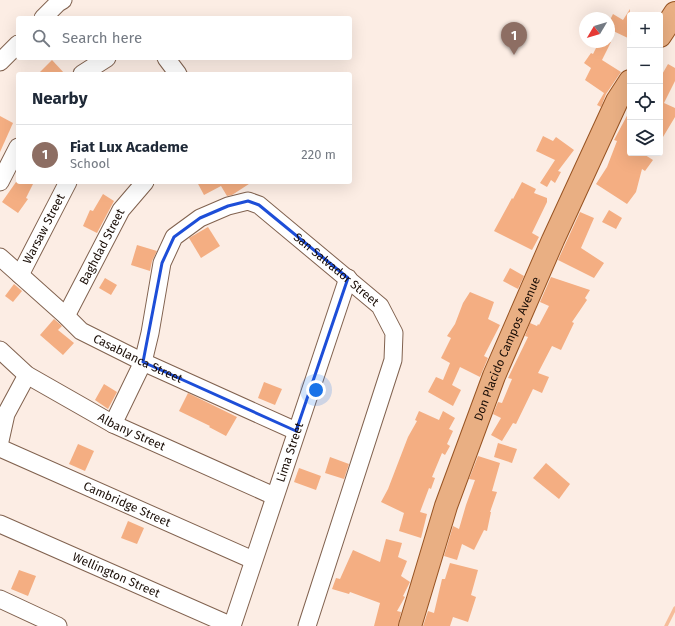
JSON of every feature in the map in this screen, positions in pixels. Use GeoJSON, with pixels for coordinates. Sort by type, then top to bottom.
{"type":"FeatureCollection","features":[{"type":"Feature","properties":{"kind":"main road"},"geometry":{"type":"LineString","coordinates":[[663,31],[675,12]]}},
{"type":"Feature","properties":{"kind":"main road","name":"Don Placido Campos Avenue"},"geometry":{"type":"LineString","coordinates":[[410,626],[446,506],[494,376],[559,226],[617,101],[628,84]]}},
{"type":"Feature","properties":{"kind":"street"},"geometry":{"type":"LineString","coordinates":[[45,16],[63,0]]}},
{"type":"Feature","properties":{"kind":"street"},"geometry":{"type":"LineString","coordinates":[[0,62],[16,46]]}},
{"type":"Feature","properties":{"kind":"street"},"geometry":{"type":"LineString","coordinates":[[85,72],[104,60]]}},
{"type":"Feature","properties":{"kind":"street"},"geometry":{"type":"LineString","coordinates":[[168,60],[176,72]]}},
{"type":"Feature","properties":{"kind":"street"},"geometry":{"type":"LineString","coordinates":[[0,182],[16,151]]}},
{"type":"Feature","properties":{"kind":"street","name":"Warsaw Street"},"geometry":{"type":"LineString","coordinates":[[20,275],[67,184]]}},
{"type":"Feature","properties":{"kind":"street","name":"Baghdad Street"},"geometry":{"type":"LineString","coordinates":[[66,316],[121,210],[143,184]]}},
{"type":"Feature","properties":{"kind":"street","name":"San Salvador Street"},"geometry":{"type":"LineString","coordinates":[[113,424],[143,362],[150,333],[162,263],[174,237],[200,218],[228,206],[248,201],[259,205],[380,306],[394,333],[393,360],[307,626]]}},
{"type":"Feature","properties":{"kind":"street","name":"Casablanca Street"},"geometry":{"type":"LineString","coordinates":[[0,257],[66,316],[81,332],[143,362],[296,431]]}},
{"type":"Feature","properties":{"kind":"street","name":"Lima Street"},"geometry":{"type":"LineString","coordinates":[[232,626],[274,496],[348,278]]}},
{"type":"Feature","properties":{"kind":"street","name":"Albany Street"},"geometry":{"type":"LineString","coordinates":[[0,350],[28,375],[113,424],[274,496]]}},
{"type":"Feature","properties":{"kind":"street"},"geometry":{"type":"LineString","coordinates":[[0,441],[6,414],[28,375]]}},
{"type":"Feature","properties":{"kind":"street","name":"Cambridge Street"},"geometry":{"type":"LineString","coordinates":[[0,448],[253,560]]}},
{"type":"Feature","properties":{"kind":"street","name":"Wellington Street"},"geometry":{"type":"LineString","coordinates":[[0,524],[232,626]]}},
{"type":"Feature","properties":{"kind":"street"},"geometry":{"type":"LineString","coordinates":[[0,599],[58,626]]}},
{"type":"Feature","properties":{"kind":"highlighted area"},"geometry":{"type":"Polygon","coordinates":[[[248,201],[259,205],[348,278],[296,431],[143,362],[162,263],[174,237],[200,218],[228,206],[248,201]]]}},
{"type":"Feature","properties":{"kind":"building"},"geometry":{"type":"Polygon","coordinates":[[[627,14],[627,38],[615,32],[615,15],[623,20],[627,14]]]}},
{"type":"Feature","properties":{"kind":"building"},"geometry":{"type":"Polygon","coordinates":[[[596,48],[608,48],[602,60],[621,72],[606,94],[601,107],[597,105],[604,93],[585,80],[591,68],[584,63],[591,53],[593,54],[596,48]]]}},
{"type":"Feature","properties":{"kind":"building"},"geometry":{"type":"Polygon","coordinates":[[[52,60],[63,72],[40,72],[52,60]]]}},
{"type":"Feature","properties":{"kind":"building"},"geometry":{"type":"Polygon","coordinates":[[[668,64],[675,68],[675,81],[664,103],[675,108],[675,117],[663,137],[663,84],[663,73],[668,64]]]}},
{"type":"Feature","properties":{"kind":"building"},"geometry":{"type":"Polygon","coordinates":[[[0,116],[13,123],[0,152],[0,116]]]}},
{"type":"Feature","properties":{"kind":"building"},"geometry":{"type":"Polygon","coordinates":[[[627,116],[627,156],[647,156],[653,160],[645,171],[642,169],[636,192],[627,204],[596,184],[607,167],[617,141],[614,140],[627,116]]]}},
{"type":"Feature","properties":{"kind":"building"},"geometry":{"type":"Polygon","coordinates":[[[543,136],[553,141],[556,137],[574,150],[558,171],[561,172],[555,183],[551,180],[547,187],[540,183],[555,160],[536,151],[543,136]]]}},
{"type":"Feature","properties":{"kind":"building"},"geometry":{"type":"Polygon","coordinates":[[[16,182],[16,184],[33,184],[26,198],[28,199],[18,213],[2,202],[16,182]]]}},
{"type":"Feature","properties":{"kind":"building"},"geometry":{"type":"Polygon","coordinates":[[[522,182],[536,189],[534,193],[547,198],[547,202],[532,233],[539,237],[532,250],[494,231],[522,182]]]}},
{"type":"Feature","properties":{"kind":"building"},"geometry":{"type":"Polygon","coordinates":[[[198,184],[249,184],[232,195],[227,196],[221,186],[204,195],[198,184]]]}},
{"type":"Feature","properties":{"kind":"building"},"geometry":{"type":"Polygon","coordinates":[[[103,194],[114,201],[97,233],[83,226],[90,210],[93,211],[103,194]]]}},
{"type":"Feature","properties":{"kind":"building"},"geometry":{"type":"Polygon","coordinates":[[[609,210],[622,218],[616,229],[602,222],[609,210]]]}},
{"type":"Feature","properties":{"kind":"building"},"geometry":{"type":"Polygon","coordinates":[[[580,212],[594,218],[581,248],[604,263],[594,278],[558,260],[580,212]]]}},
{"type":"Feature","properties":{"kind":"building"},"geometry":{"type":"Polygon","coordinates":[[[208,227],[220,246],[201,258],[189,238],[208,227]]]}},
{"type":"Feature","properties":{"kind":"building"},"geometry":{"type":"Polygon","coordinates":[[[137,245],[157,251],[152,261],[150,271],[131,265],[137,245]]]}},
{"type":"Feature","properties":{"kind":"building"},"geometry":{"type":"Polygon","coordinates":[[[510,268],[524,276],[518,289],[503,281],[510,268]]]}},
{"type":"Feature","properties":{"kind":"building"},"geometry":{"type":"Polygon","coordinates":[[[551,277],[590,290],[585,298],[587,300],[572,322],[574,323],[561,350],[552,346],[538,373],[549,377],[542,393],[533,389],[516,424],[513,423],[502,441],[491,435],[501,418],[493,414],[498,402],[502,403],[512,379],[508,378],[528,337],[525,336],[530,323],[537,326],[538,324],[539,325],[549,306],[540,302],[551,277]]]}},
{"type":"Feature","properties":{"kind":"building"},"geometry":{"type":"Polygon","coordinates":[[[105,278],[117,285],[111,295],[99,288],[105,278]]]}},
{"type":"Feature","properties":{"kind":"building"},"geometry":{"type":"Polygon","coordinates":[[[14,284],[22,291],[13,302],[5,296],[14,284]]]}},
{"type":"Feature","properties":{"kind":"building"},"geometry":{"type":"Polygon","coordinates":[[[470,292],[494,302],[488,319],[500,325],[484,356],[488,358],[480,377],[460,367],[452,385],[461,390],[453,406],[428,392],[436,377],[443,380],[450,363],[441,358],[451,338],[447,336],[455,324],[463,303],[470,292]]]}},
{"type":"Feature","properties":{"kind":"building"},"geometry":{"type":"Polygon","coordinates":[[[54,319],[62,326],[58,330],[74,343],[63,355],[40,335],[54,319]]]}},
{"type":"Feature","properties":{"kind":"building"},"geometry":{"type":"Polygon","coordinates":[[[264,382],[282,389],[275,405],[258,398],[264,382]]]}},
{"type":"Feature","properties":{"kind":"building"},"geometry":{"type":"Polygon","coordinates":[[[104,384],[117,392],[108,409],[95,400],[104,384]]]}},
{"type":"Feature","properties":{"kind":"building"},"geometry":{"type":"Polygon","coordinates":[[[188,393],[237,417],[226,436],[209,427],[210,426],[179,411],[188,393]]]}},
{"type":"Feature","properties":{"kind":"building"},"geometry":{"type":"Polygon","coordinates":[[[419,411],[439,420],[443,411],[455,418],[449,429],[453,431],[447,444],[450,446],[445,455],[442,453],[432,477],[435,478],[431,489],[429,488],[420,512],[427,514],[421,538],[399,531],[404,513],[381,502],[388,489],[408,437],[417,421],[415,420],[419,411]]]}},
{"type":"Feature","properties":{"kind":"building"},"geometry":{"type":"Polygon","coordinates":[[[498,443],[517,449],[512,463],[494,457],[498,443]]]}},
{"type":"Feature","properties":{"kind":"building"},"geometry":{"type":"Polygon","coordinates":[[[78,444],[94,451],[85,471],[69,464],[78,444]]]}},
{"type":"Feature","properties":{"kind":"building"},"geometry":{"type":"Polygon","coordinates":[[[478,456],[500,463],[492,491],[497,492],[490,512],[487,531],[484,530],[474,550],[462,544],[457,560],[444,556],[453,526],[459,529],[475,480],[469,479],[478,456]]]}},
{"type":"Feature","properties":{"kind":"building"},"geometry":{"type":"Polygon","coordinates":[[[330,457],[349,464],[344,479],[325,473],[330,457]]]}},
{"type":"Feature","properties":{"kind":"building"},"geometry":{"type":"Polygon","coordinates":[[[546,463],[570,484],[559,499],[533,478],[546,463]]]}},
{"type":"Feature","properties":{"kind":"building"},"geometry":{"type":"Polygon","coordinates":[[[299,468],[321,476],[316,490],[294,482],[299,468]]]}},
{"type":"Feature","properties":{"kind":"building"},"geometry":{"type":"Polygon","coordinates":[[[128,521],[144,528],[137,544],[121,538],[128,521]]]}},
{"type":"Feature","properties":{"kind":"building"},"geometry":{"type":"Polygon","coordinates":[[[386,539],[402,543],[398,557],[407,561],[401,576],[410,582],[403,596],[405,597],[397,611],[401,612],[398,626],[374,626],[380,603],[350,592],[349,594],[332,589],[336,578],[340,579],[353,550],[380,562],[386,539]]]}},
{"type":"Feature","properties":{"kind":"building"},"geometry":{"type":"Polygon","coordinates":[[[450,563],[478,570],[471,595],[476,597],[468,622],[453,617],[450,626],[423,626],[428,611],[434,613],[442,579],[445,579],[450,563]]]}},
{"type":"Feature","properties":{"kind":"building"},"geometry":{"type":"Polygon","coordinates":[[[19,570],[36,576],[28,596],[11,589],[19,570]]]}},
{"type":"Feature","properties":{"kind":"waterway"},"geometry":{"type":"LineString","coordinates":[[666,626],[675,608]]}},
{"type":"Feature","properties":{"kind":"place","name":"Fiat Lux Academe"},"geometry":{"type":"Point","coordinates":[514,55]}}]}
